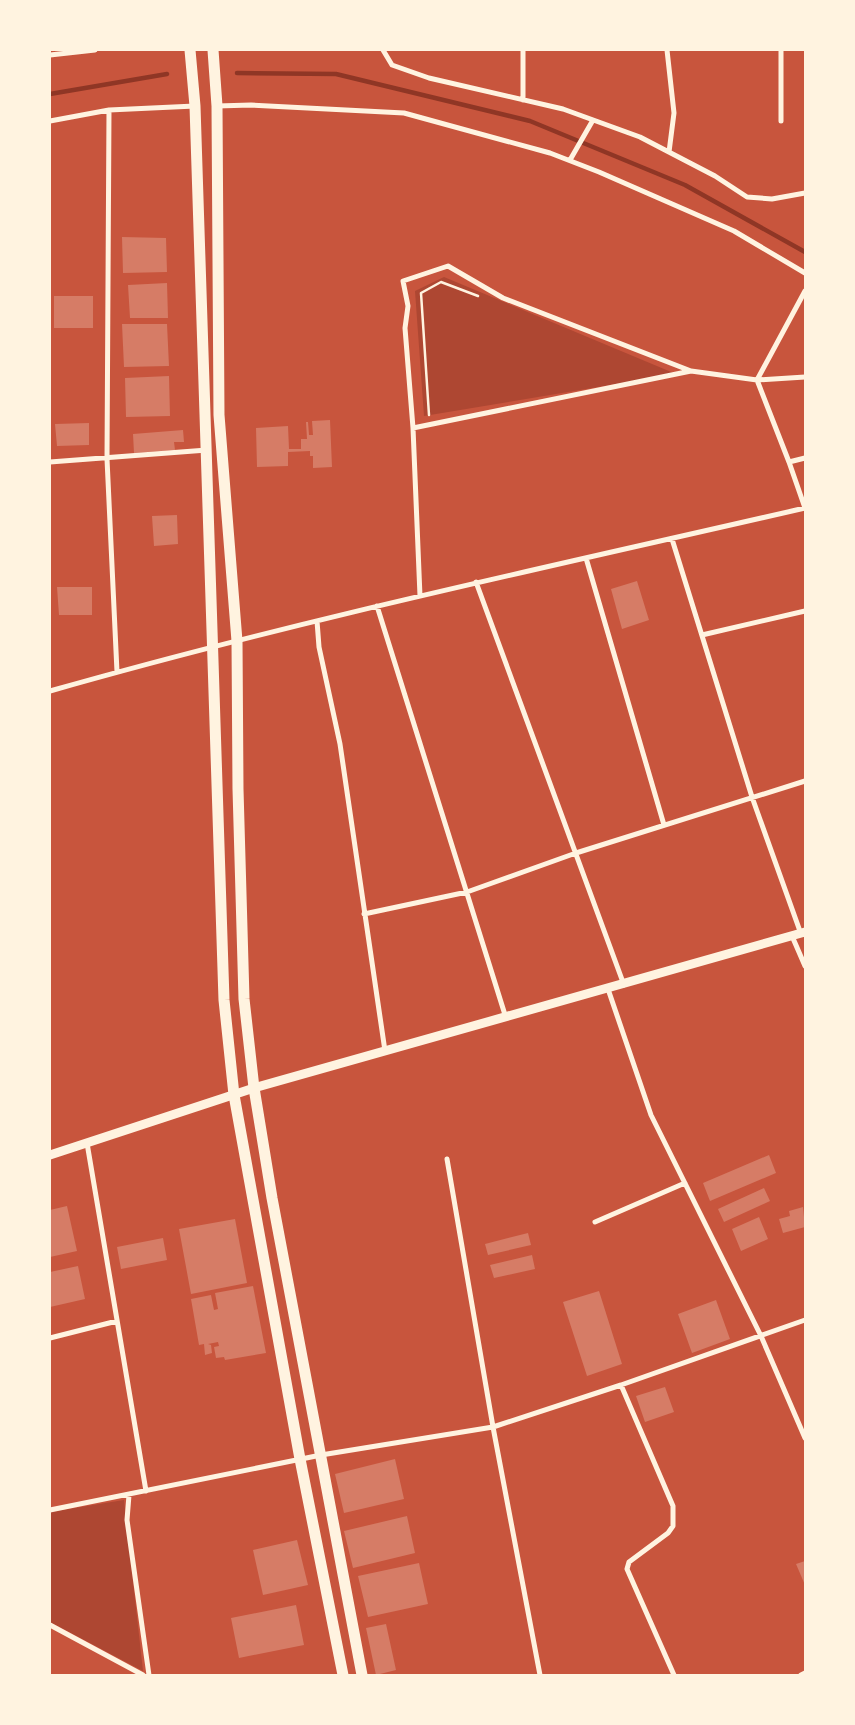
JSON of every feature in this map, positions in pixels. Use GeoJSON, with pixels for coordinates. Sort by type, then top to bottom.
{"type":"FeatureCollection","features":[{"type":"Feature","properties":{"kind":"main road"},"geometry":{"type":"LineString","coordinates":[[190,50],[194,106],[207,450],[224,1000],[234,1095],[300,1459],[343,1675]]}},
{"type":"Feature","properties":{"kind":"main road"},"geometry":{"type":"LineString","coordinates":[[213,50],[217,106],[218,415],[237,641],[238,789],[244,990],[254,1088],[272,1198],[362,1675]]}},
{"type":"Feature","properties":{"kind":"street"},"geometry":{"type":"LineString","coordinates":[[50,55],[96,50]]}},
{"type":"Feature","properties":{"kind":"street"},"geometry":{"type":"LineString","coordinates":[[384,50],[392,65],[429,78],[563,109],[640,137],[715,176],[747,197],[772,200],[805,193]]}},
{"type":"Feature","properties":{"kind":"street"},"geometry":{"type":"LineString","coordinates":[[523,50],[523,100]]}},
{"type":"Feature","properties":{"kind":"street"},"geometry":{"type":"LineString","coordinates":[[667,50],[674,113],[669,152]]}},
{"type":"Feature","properties":{"kind":"street"},"geometry":{"type":"LineString","coordinates":[[780,50],[782,121]]}},
{"type":"Feature","properties":{"kind":"street"},"geometry":{"type":"LineString","coordinates":[[217,106],[251,105],[404,113],[550,153],[734,232],[805,273]]}},
{"type":"Feature","properties":{"kind":"street"},"geometry":{"type":"LineString","coordinates":[[50,121],[109,110],[194,106]]}},
{"type":"Feature","properties":{"kind":"street"},"geometry":{"type":"LineString","coordinates":[[109,110],[107,459],[117,672]]}},
{"type":"Feature","properties":{"kind":"street"},"geometry":{"type":"LineString","coordinates":[[570,160],[593,120]]}},
{"type":"Feature","properties":{"kind":"street"},"geometry":{"type":"LineString","coordinates":[[420,596],[413,428],[405,328],[408,306],[403,281],[448,266],[503,298],[691,371],[757,380],[805,376]]}},
{"type":"Feature","properties":{"kind":"street"},"geometry":{"type":"LineString","coordinates":[[50,691],[214,646],[476,582],[805,508],[757,380],[805,291]]}},
{"type":"Feature","properties":{"kind":"street"},"geometry":{"type":"LineString","coordinates":[[413,428],[691,371]]}},
{"type":"Feature","properties":{"kind":"street"},"geometry":{"type":"LineString","coordinates":[[50,462],[207,450]]}},
{"type":"Feature","properties":{"kind":"street"},"geometry":{"type":"LineString","coordinates":[[789,462],[805,458]]}},
{"type":"Feature","properties":{"kind":"street"},"geometry":{"type":"LineString","coordinates":[[672,539],[752,797],[800,934],[805,966]]}},
{"type":"Feature","properties":{"kind":"street"},"geometry":{"type":"LineString","coordinates":[[586,558],[664,825]]}},
{"type":"Feature","properties":{"kind":"street"},"geometry":{"type":"LineString","coordinates":[[476,582],[624,985]]}},
{"type":"Feature","properties":{"kind":"street"},"geometry":{"type":"LineString","coordinates":[[377,606],[506,1018]]}},
{"type":"Feature","properties":{"kind":"street"},"geometry":{"type":"LineString","coordinates":[[702,635],[805,611]]}},
{"type":"Feature","properties":{"kind":"street"},"geometry":{"type":"LineString","coordinates":[[317,621],[320,647],[340,744],[385,1052]]}},
{"type":"Feature","properties":{"kind":"street"},"geometry":{"type":"LineString","coordinates":[[364,914],[467,892],[576,853],[805,780]]}},
{"type":"Feature","properties":{"kind":"street"},"geometry":{"type":"LineString","coordinates":[[50,1155],[254,1088],[800,934]]}},
{"type":"Feature","properties":{"kind":"street"},"geometry":{"type":"LineString","coordinates":[[608,989],[651,1115],[761,1336],[805,1438]]}},
{"type":"Feature","properties":{"kind":"street"},"geometry":{"type":"LineString","coordinates":[[87,1143],[146,1491]]}},
{"type":"Feature","properties":{"kind":"street"},"geometry":{"type":"LineString","coordinates":[[447,1159],[493,1427],[540,1675]]}},
{"type":"Feature","properties":{"kind":"street"},"geometry":{"type":"LineString","coordinates":[[595,1222],[685,1183]]}},
{"type":"Feature","properties":{"kind":"street"},"geometry":{"type":"LineString","coordinates":[[50,1510],[321,1455],[493,1427],[621,1386],[805,1320]]}},
{"type":"Feature","properties":{"kind":"street"},"geometry":{"type":"LineString","coordinates":[[50,1338],[117,1321]]}},
{"type":"Feature","properties":{"kind":"street"},"geometry":{"type":"LineString","coordinates":[[621,1386],[673,1506],[673,1526],[668,1533],[629,1562],[627,1569],[674,1675]]}},
{"type":"Feature","properties":{"kind":"street"},"geometry":{"type":"LineString","coordinates":[[129,1495],[127,1520],[148,1675]]}},
{"type":"Feature","properties":{"kind":"street"},"geometry":{"type":"LineString","coordinates":[[50,1625],[143,1675]]}},
{"type":"Feature","properties":{"kind":"street"},"geometry":{"type":"LineString","coordinates":[[801,1675],[805,1674]]}},
{"type":"Feature","properties":{"kind":"path"},"geometry":{"type":"LineString","coordinates":[[436,414],[429,416],[421,293],[442,282],[478,296]]}},
{"type":"Feature","properties":{"kind":"shaded area"},"geometry":{"type":"Polygon","coordinates":[[[444,277],[676,374],[424,416],[415,291],[444,277]]]}},
{"type":"Feature","properties":{"kind":"shaded area"},"geometry":{"type":"Polygon","coordinates":[[[124,1500],[143,1671],[50,1622],[50,1512],[124,1500]]]}},
{"type":"Feature","properties":{"kind":"building"},"geometry":{"type":"Polygon","coordinates":[[[122,237],[166,238],[167,272],[123,273],[122,237]]]}},
{"type":"Feature","properties":{"kind":"building"},"geometry":{"type":"Polygon","coordinates":[[[167,283],[168,318],[130,318],[128,285],[167,283]]]}},
{"type":"Feature","properties":{"kind":"building"},"geometry":{"type":"Polygon","coordinates":[[[54,296],[93,296],[93,328],[54,328],[54,296]]]}},
{"type":"Feature","properties":{"kind":"building"},"geometry":{"type":"Polygon","coordinates":[[[122,324],[167,324],[169,366],[124,367],[122,324]]]}},
{"type":"Feature","properties":{"kind":"building"},"geometry":{"type":"Polygon","coordinates":[[[169,376],[170,416],[126,417],[125,378],[169,376]]]}},
{"type":"Feature","properties":{"kind":"building"},"geometry":{"type":"Polygon","coordinates":[[[330,420],[332,467],[313,468],[313,456],[310,456],[310,451],[288,452],[288,466],[257,467],[256,428],[288,426],[289,449],[301,449],[301,439],[307,439],[306,422],[308,422],[309,435],[313,435],[312,421],[330,420]]]}},
{"type":"Feature","properties":{"kind":"building"},"geometry":{"type":"Polygon","coordinates":[[[89,423],[89,445],[57,446],[55,424],[89,423]]]}},
{"type":"Feature","properties":{"kind":"building"},"geometry":{"type":"Polygon","coordinates":[[[183,430],[184,442],[174,442],[175,450],[134,453],[133,434],[183,430]]]}},
{"type":"Feature","properties":{"kind":"building"},"geometry":{"type":"Polygon","coordinates":[[[177,515],[178,544],[154,546],[152,516],[177,515]]]}},
{"type":"Feature","properties":{"kind":"building"},"geometry":{"type":"Polygon","coordinates":[[[637,581],[649,620],[622,629],[611,589],[637,581]]]}},
{"type":"Feature","properties":{"kind":"building"},"geometry":{"type":"Polygon","coordinates":[[[57,587],[92,587],[92,615],[59,615],[57,587]]]}},
{"type":"Feature","properties":{"kind":"building"},"geometry":{"type":"Polygon","coordinates":[[[769,1155],[776,1173],[710,1201],[703,1183],[769,1155]]]}},
{"type":"Feature","properties":{"kind":"building"},"geometry":{"type":"Polygon","coordinates":[[[764,1188],[770,1201],[724,1222],[718,1209],[764,1188]]]}},
{"type":"Feature","properties":{"kind":"building"},"geometry":{"type":"Polygon","coordinates":[[[67,1206],[77,1251],[50,1257],[50,1210],[67,1206]]]}},
{"type":"Feature","properties":{"kind":"building"},"geometry":{"type":"Polygon","coordinates":[[[803,1207],[805,1227],[783,1233],[779,1219],[790,1216],[789,1211],[803,1207]]]}},
{"type":"Feature","properties":{"kind":"building"},"geometry":{"type":"Polygon","coordinates":[[[759,1217],[768,1239],[741,1251],[732,1229],[759,1217]]]}},
{"type":"Feature","properties":{"kind":"building"},"geometry":{"type":"Polygon","coordinates":[[[235,1219],[247,1283],[191,1294],[179,1229],[235,1219]]]}},
{"type":"Feature","properties":{"kind":"building"},"geometry":{"type":"Polygon","coordinates":[[[528,1233],[531,1245],[488,1255],[485,1244],[528,1233]]]}},
{"type":"Feature","properties":{"kind":"building"},"geometry":{"type":"Polygon","coordinates":[[[163,1238],[167,1260],[121,1269],[117,1247],[163,1238]]]}},
{"type":"Feature","properties":{"kind":"building"},"geometry":{"type":"Polygon","coordinates":[[[532,1255],[535,1269],[494,1278],[490,1265],[532,1255]]]}},
{"type":"Feature","properties":{"kind":"building"},"geometry":{"type":"Polygon","coordinates":[[[78,1266],[85,1299],[50,1307],[50,1272],[78,1266]]]}},
{"type":"Feature","properties":{"kind":"building"},"geometry":{"type":"Polygon","coordinates":[[[253,1286],[266,1353],[225,1360],[224,1357],[216,1358],[214,1347],[219,1346],[218,1342],[208,1344],[211,1345],[212,1353],[205,1355],[204,1344],[199,1345],[191,1299],[211,1295],[214,1310],[218,1309],[215,1293],[253,1286]]]}},
{"type":"Feature","properties":{"kind":"building"},"geometry":{"type":"Polygon","coordinates":[[[599,1291],[622,1364],[587,1376],[563,1302],[599,1291]]]}},
{"type":"Feature","properties":{"kind":"building"},"geometry":{"type":"Polygon","coordinates":[[[716,1300],[730,1339],[692,1353],[678,1314],[716,1300]]]}},
{"type":"Feature","properties":{"kind":"building"},"geometry":{"type":"Polygon","coordinates":[[[665,1387],[674,1412],[645,1422],[636,1396],[665,1387]]]}},
{"type":"Feature","properties":{"kind":"building"},"geometry":{"type":"Polygon","coordinates":[[[395,1459],[404,1499],[344,1513],[335,1474],[395,1459]]]}},
{"type":"Feature","properties":{"kind":"building"},"geometry":{"type":"Polygon","coordinates":[[[407,1516],[415,1553],[353,1568],[344,1531],[407,1516]]]}},
{"type":"Feature","properties":{"kind":"building"},"geometry":{"type":"Polygon","coordinates":[[[297,1540],[308,1585],[263,1595],[253,1550],[297,1540]]]}},
{"type":"Feature","properties":{"kind":"building"},"geometry":{"type":"Polygon","coordinates":[[[805,1561],[805,1585],[796,1564],[805,1561]]]}},
{"type":"Feature","properties":{"kind":"building"},"geometry":{"type":"Polygon","coordinates":[[[419,1563],[428,1604],[368,1617],[358,1576],[419,1563]]]}},
{"type":"Feature","properties":{"kind":"building"},"geometry":{"type":"Polygon","coordinates":[[[296,1605],[304,1645],[239,1658],[231,1618],[296,1605]]]}},
{"type":"Feature","properties":{"kind":"building"},"geometry":{"type":"Polygon","coordinates":[[[386,1624],[396,1670],[376,1675],[366,1628],[386,1624]]]}},
{"type":"Feature","properties":{"kind":"waterway"},"geometry":{"type":"LineString","coordinates":[[237,73],[336,74],[530,121],[685,185],[805,252]]}},
{"type":"Feature","properties":{"kind":"waterway"},"geometry":{"type":"LineString","coordinates":[[50,94],[167,74]]}}]}
